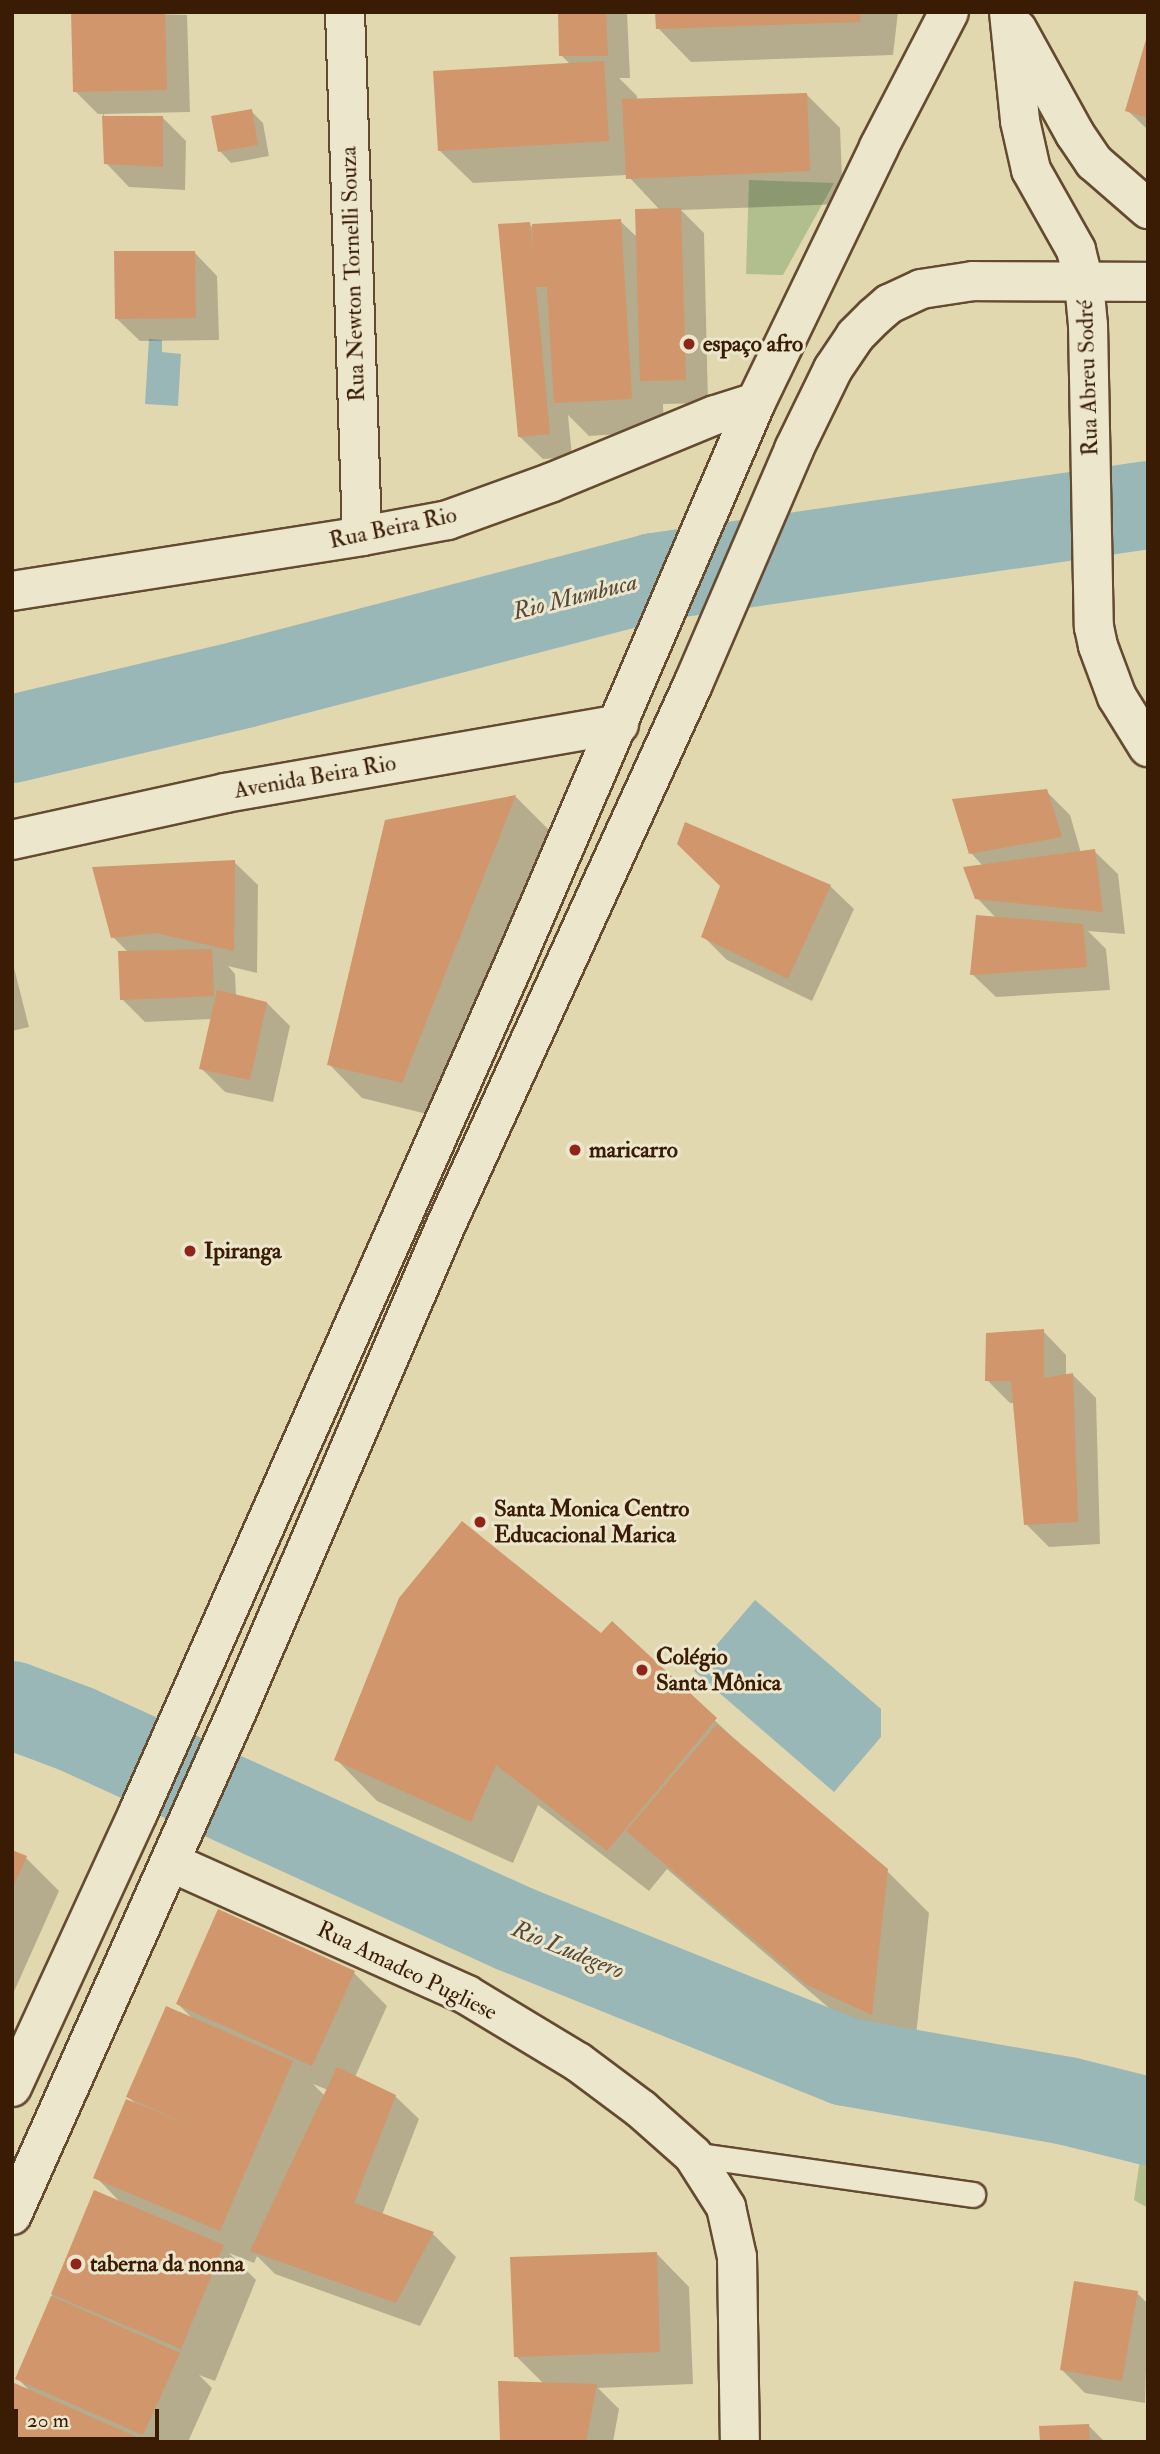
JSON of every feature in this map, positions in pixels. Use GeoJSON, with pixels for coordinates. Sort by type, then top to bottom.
{"type":"FeatureCollection","features":[{"type":"Feature","properties":{"kind":"main road","name":"Rua Newton Tornelli Souza"},"geometry":{"type":"LineString","coordinates":[[345,12],[362,536]]}},
{"type":"Feature","properties":{"kind":"main road"},"geometry":{"type":"LineString","coordinates":[[12,2087],[138,1813],[619,724],[756,402],[879,147],[949,12]]}},
{"type":"Feature","properties":{"kind":"main road"},"geometry":{"type":"LineString","coordinates":[[1009,14],[1075,134],[1094,162],[1148,209]]}},
{"type":"Feature","properties":{"kind":"main road","name":"Rua Abreu Sodré"},"geometry":{"type":"LineString","coordinates":[[1009,14],[1020,121],[1031,170],[1076,250],[1084,283],[1089,362],[1094,627],[1098,646],[1117,697],[1148,747]]}},
{"type":"Feature","properties":{"kind":"main road"},"geometry":{"type":"LineString","coordinates":[[12,2215],[238,1709],[446,1227],[696,675],[794,449],[843,352],[866,324],[889,304],[938,284],[1004,281],[1148,282]]}},
{"type":"Feature","properties":{"kind":"main road","name":"Rua Beira Rio"},"geometry":{"type":"LineString","coordinates":[[12,591],[448,520],[550,483],[715,415],[756,402]]}},
{"type":"Feature","properties":{"kind":"main road","name":"Avenida Beira Rio"},"geometry":{"type":"LineString","coordinates":[[12,840],[225,793],[619,724]]}},
{"type":"Feature","properties":{"kind":"main road","name":"Rua Amadeo Pugliese"},"geometry":{"type":"LineString","coordinates":[[176,1847],[467,1995],[578,2062],[641,2109],[693,2155],[726,2207],[737,2257],[740,2442]]}},
{"type":"Feature","properties":{"kind":"lane"},"geometry":{"type":"LineString","coordinates":[[693,2155],[973,2195]]}},
{"type":"Feature","properties":{"kind":"green space"},"geometry":{"type":"Polygon","coordinates":[[[749,180],[834,183],[783,275],[746,274],[749,180]]]}},
{"type":"Feature","properties":{"kind":"green space"},"geometry":{"type":"Polygon","coordinates":[[[1148,2105],[1148,2208],[1134,2200],[1148,2105]]]}},
{"type":"Feature","properties":{"kind":"water"},"geometry":{"type":"Polygon","coordinates":[[[149,339],[162,340],[162,352],[181,354],[178,406],[145,404],[149,339]]]}},
{"type":"Feature","properties":{"kind":"water"},"geometry":{"type":"Polygon","coordinates":[[[755,1600],[881,1709],[881,1737],[834,1792],[694,1671],[755,1600]]]}},
{"type":"Feature","properties":{"kind":"building"},"geometry":{"type":"Polygon","coordinates":[[[71,12],[165,12],[167,90],[73,92],[71,12]]]}},
{"type":"Feature","properties":{"kind":"building"},"geometry":{"type":"Polygon","coordinates":[[[558,12],[606,12],[608,56],[559,56],[558,12]]]}},
{"type":"Feature","properties":{"kind":"building"},"geometry":{"type":"Polygon","coordinates":[[[655,12],[861,12],[860,22],[656,29],[655,12]]]}},
{"type":"Feature","properties":{"kind":"building"},"geometry":{"type":"Polygon","coordinates":[[[1148,36],[1148,118],[1125,111],[1148,36]]]}},
{"type":"Feature","properties":{"kind":"building"},"geometry":{"type":"Polygon","coordinates":[[[604,61],[609,141],[438,151],[433,71],[604,61]]]}},
{"type":"Feature","properties":{"kind":"building"},"geometry":{"type":"Polygon","coordinates":[[[807,93],[810,171],[626,179],[622,99],[807,93]]]}},
{"type":"Feature","properties":{"kind":"building"},"geometry":{"type":"Polygon","coordinates":[[[252,109],[258,145],[218,152],[211,116],[252,109]]]}},
{"type":"Feature","properties":{"kind":"building"},"geometry":{"type":"Polygon","coordinates":[[[102,116],[163,116],[163,167],[104,164],[102,116]]]}},
{"type":"Feature","properties":{"kind":"building"},"geometry":{"type":"Polygon","coordinates":[[[681,208],[686,380],[640,381],[635,209],[681,208]]]}},
{"type":"Feature","properties":{"kind":"building"},"geometry":{"type":"Polygon","coordinates":[[[621,219],[632,399],[554,403],[547,287],[536,287],[550,434],[518,437],[498,224],[530,222],[533,255],[532,224],[621,219]]]}},
{"type":"Feature","properties":{"kind":"building"},"geometry":{"type":"Polygon","coordinates":[[[114,251],[195,251],[196,318],[115,319],[114,251]]]}},
{"type":"Feature","properties":{"kind":"building"},"geometry":{"type":"Polygon","coordinates":[[[1047,789],[1062,837],[969,854],[952,799],[1047,789]]]}},
{"type":"Feature","properties":{"kind":"building"},"geometry":{"type":"Polygon","coordinates":[[[516,795],[402,1083],[327,1065],[385,820],[516,795]]]}},
{"type":"Feature","properties":{"kind":"building"},"geometry":{"type":"Polygon","coordinates":[[[685,822],[831,885],[788,979],[701,937],[720,886],[677,844],[685,822]]]}},
{"type":"Feature","properties":{"kind":"building"},"geometry":{"type":"Polygon","coordinates":[[[1095,849],[1103,912],[975,899],[963,867],[1095,849]]]}},
{"type":"Feature","properties":{"kind":"building"},"geometry":{"type":"Polygon","coordinates":[[[235,860],[234,951],[156,933],[111,938],[92,867],[235,860]]]}},
{"type":"Feature","properties":{"kind":"building"},"geometry":{"type":"Polygon","coordinates":[[[976,915],[1083,924],[1087,967],[970,975],[976,915]]]}},
{"type":"Feature","properties":{"kind":"building"},"geometry":{"type":"Polygon","coordinates":[[[212,949],[214,996],[120,1000],[118,951],[212,949]]]}},
{"type":"Feature","properties":{"kind":"building"},"geometry":{"type":"Polygon","coordinates":[[[217,990],[267,1002],[250,1080],[199,1069],[217,990]]]}},
{"type":"Feature","properties":{"kind":"building"},"geometry":{"type":"Polygon","coordinates":[[[1044,1329],[1044,1378],[1073,1373],[1078,1522],[1024,1525],[1011,1381],[985,1381],[986,1333],[1044,1329]]]}},
{"type":"Feature","properties":{"kind":"building"},"geometry":{"type":"Polygon","coordinates":[[[462,1521],[601,1633],[612,1621],[717,1718],[607,1851],[496,1765],[471,1822],[334,1760],[399,1598],[462,1521]]]}},
{"type":"Feature","properties":{"kind":"building"},"geometry":{"type":"Polygon","coordinates":[[[717,1724],[888,1869],[872,2015],[807,1985],[626,1831],[717,1724]]]}},
{"type":"Feature","properties":{"kind":"building"},"geometry":{"type":"Polygon","coordinates":[[[12,1850],[27,1856],[12,1889],[12,1850]]]}},
{"type":"Feature","properties":{"kind":"building"},"geometry":{"type":"Polygon","coordinates":[[[218,1909],[355,1971],[312,2066],[176,2004],[218,1909]]]}},
{"type":"Feature","properties":{"kind":"building"},"geometry":{"type":"Polygon","coordinates":[[[166,2006],[293,2061],[220,2231],[93,2178],[126,2099],[192,2126],[126,2097],[166,2006]]]}},
{"type":"Feature","properties":{"kind":"building"},"geometry":{"type":"Polygon","coordinates":[[[337,2067],[396,2095],[354,2203],[434,2232],[396,2303],[250,2251],[337,2067]]]}},
{"type":"Feature","properties":{"kind":"building"},"geometry":{"type":"Polygon","coordinates":[[[94,2190],[224,2245],[181,2349],[51,2294],[94,2190]]]}},
{"type":"Feature","properties":{"kind":"building"},"geometry":{"type":"Polygon","coordinates":[[[657,2252],[660,2352],[514,2357],[510,2257],[657,2252]]]}},
{"type":"Feature","properties":{"kind":"building"},"geometry":{"type":"Polygon","coordinates":[[[1074,2281],[1138,2291],[1122,2381],[1060,2370],[1074,2281]]]}},
{"type":"Feature","properties":{"kind":"building"},"geometry":{"type":"Polygon","coordinates":[[[51,2296],[180,2353],[143,2435],[15,2379],[51,2296]]]}},
{"type":"Feature","properties":{"kind":"building"},"geometry":{"type":"Polygon","coordinates":[[[498,2381],[597,2384],[586,2442],[500,2442],[498,2381]]]}},
{"type":"Feature","properties":{"kind":"building"},"geometry":{"type":"Polygon","coordinates":[[[12,2382],[141,2439],[140,2442],[12,2442],[12,2382]]]}},
{"type":"Feature","properties":{"kind":"building"},"geometry":{"type":"Polygon","coordinates":[[[1089,2424],[1090,2442],[1040,2442],[1039,2426],[1089,2424]]]}},
{"type":"Feature","properties":{"kind":"waterway","name":"Rio Mumbuca"},"geometry":{"type":"LineString","coordinates":[[12,739],[244,684],[654,577],[1148,505]]}},
{"type":"Feature","properties":{"kind":"waterway","name":"Rio Ludegero"},"geometry":{"type":"LineString","coordinates":[[12,1705],[76,1729],[515,1929],[846,2062],[1067,2101],[1148,2121]]}},
{"type":"Feature","properties":{"kind":"place","name":"espaço afro"},"geometry":{"type":"Point","coordinates":[689,344]}},
{"type":"Feature","properties":{"kind":"place","name":"maricarro"},"geometry":{"type":"Point","coordinates":[575,1150]}},
{"type":"Feature","properties":{"kind":"place","name":"Ipiranga"},"geometry":{"type":"Point","coordinates":[190,1251]}},
{"type":"Feature","properties":{"kind":"place","name":"Santa Monica Centro Educacional Marica"},"geometry":{"type":"Point","coordinates":[480,1522]}},
{"type":"Feature","properties":{"kind":"place","name":"Colégio Santa Mônica"},"geometry":{"type":"Point","coordinates":[642,1670]}},
{"type":"Feature","properties":{"kind":"place","name":"taberna da nonna"},"geometry":{"type":"Point","coordinates":[76,2264]}}]}
